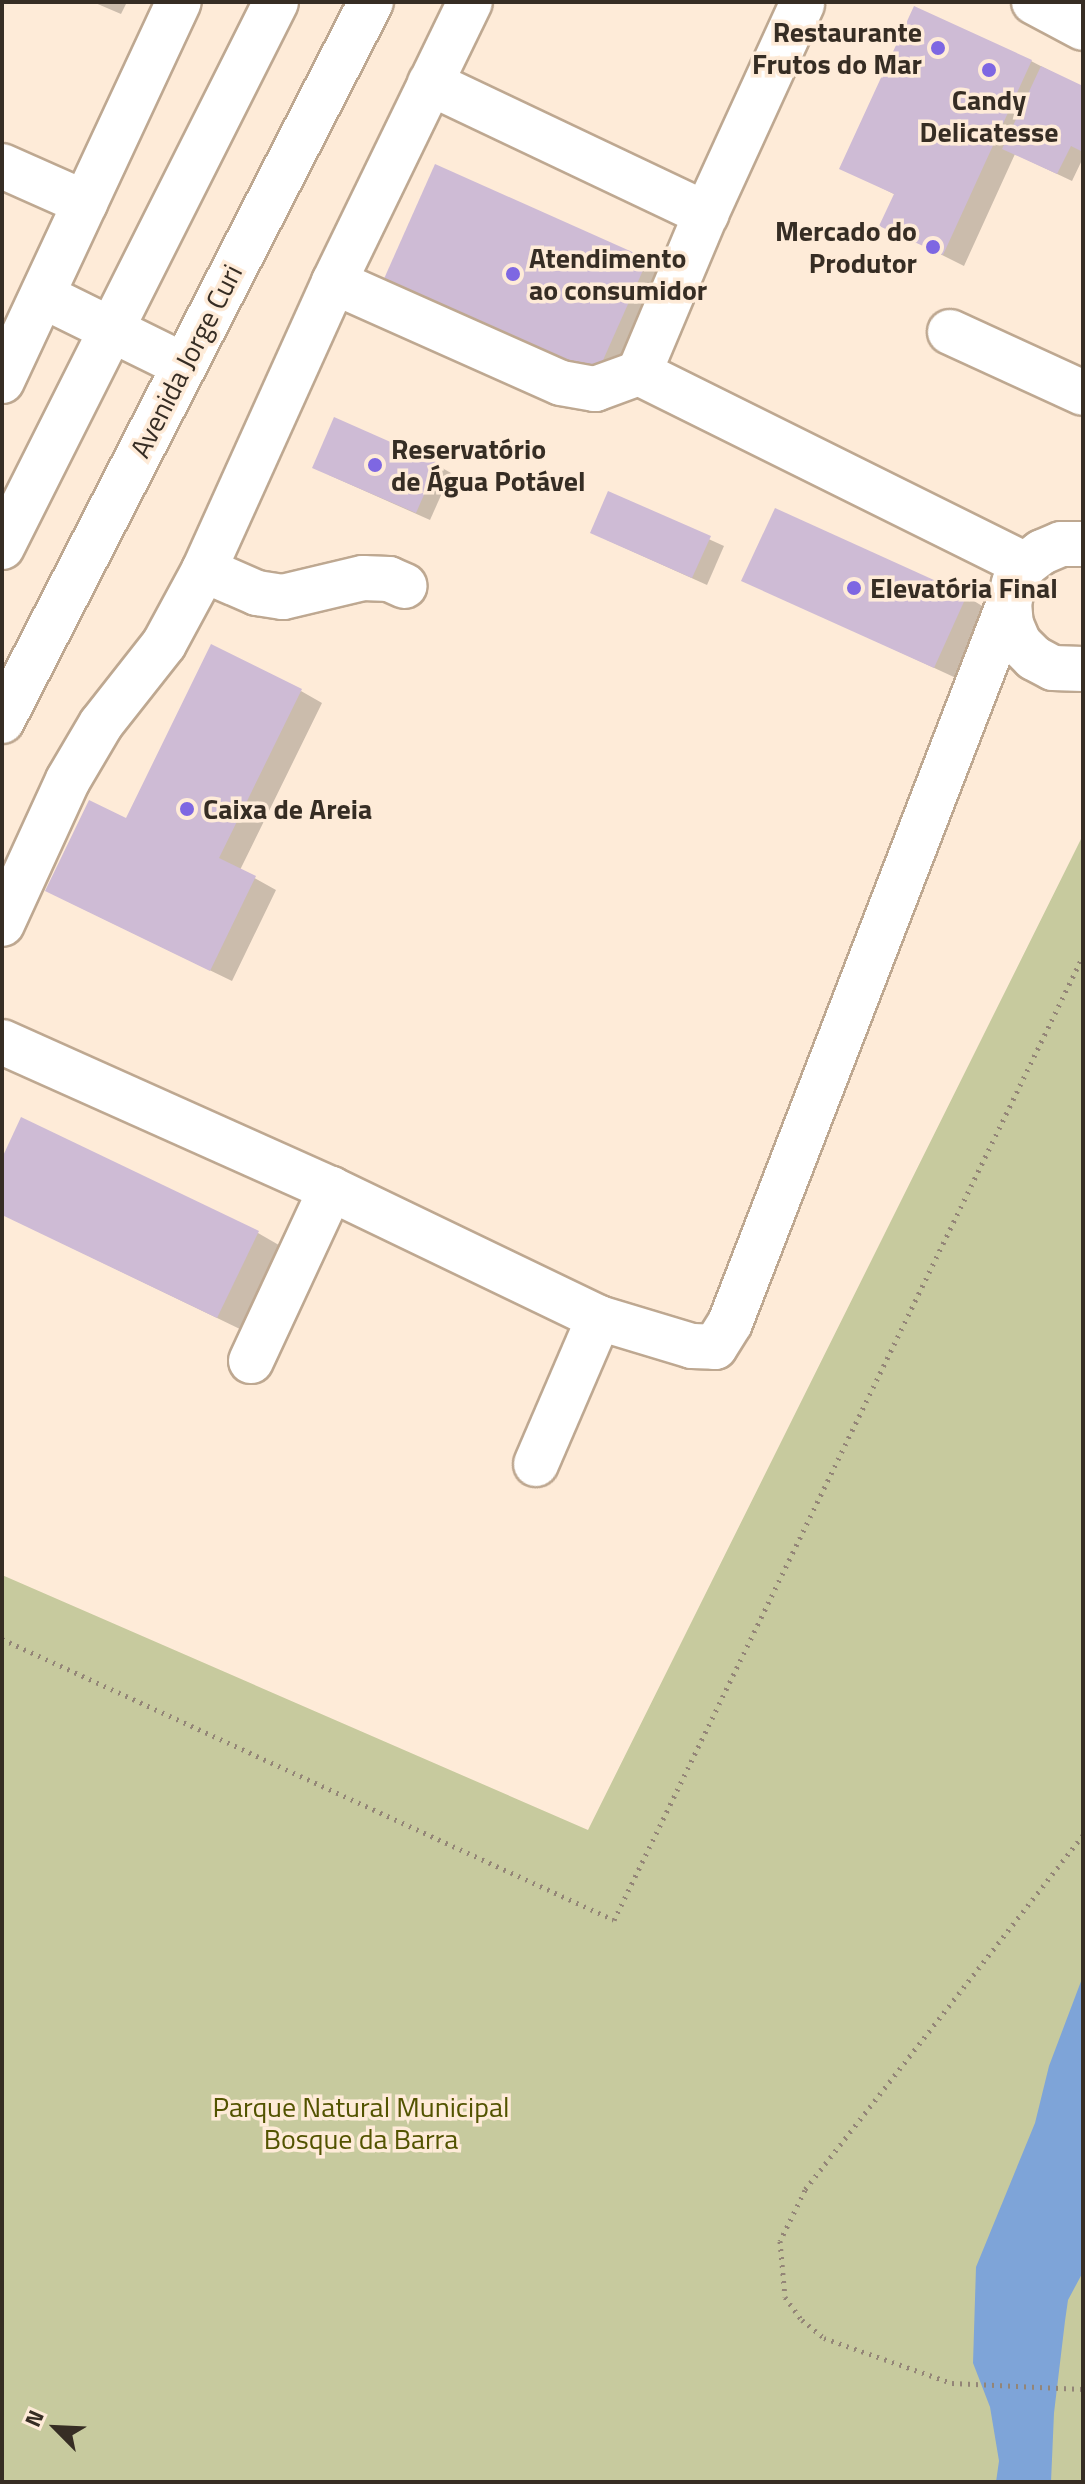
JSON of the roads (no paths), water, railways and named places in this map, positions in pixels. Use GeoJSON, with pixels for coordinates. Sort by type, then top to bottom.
{"type":"FeatureCollection","features":[{"type":"Feature","properties":{"kind":"street"},"geometry":{"type":"LineString","coordinates":[[2,381],[179,2]]}},
{"type":"Feature","properties":{"kind":"street"},"geometry":{"type":"LineString","coordinates":[[2,547],[276,2]]}},
{"type":"Feature","properties":{"kind":"street","name":"Avenida Jorge Curi"},"geometry":{"type":"LineString","coordinates":[[2,721],[371,2]]}},
{"type":"Feature","properties":{"kind":"street"},"geometry":{"type":"LineString","coordinates":[[2,924],[68,780],[101,724],[164,644],[204,570],[334,282],[470,2]]}},
{"type":"Feature","properties":{"kind":"street"},"geometry":{"type":"LineString","coordinates":[[1034,2],[1083,28]]}},
{"type":"Feature","properties":{"kind":"street"},"geometry":{"type":"LineString","coordinates":[[334,282],[561,383],[595,389],[639,373],[706,214],[802,4]]}},
{"type":"Feature","properties":{"kind":"street"},"geometry":{"type":"LineString","coordinates":[[430,83],[706,214]]}},
{"type":"Feature","properties":{"kind":"street"},"geometry":{"type":"LineString","coordinates":[[2,166],[85,203]]}},
{"type":"Feature","properties":{"kind":"street"},"geometry":{"type":"LineString","coordinates":[[43,296],[183,365]]}},
{"type":"Feature","properties":{"kind":"street"},"geometry":{"type":"LineString","coordinates":[[950,332],[1083,393]]}},
{"type":"Feature","properties":{"kind":"street"},"geometry":{"type":"LineString","coordinates":[[639,373],[1017,584]]}},
{"type":"Feature","properties":{"kind":"street"},"geometry":{"type":"LineString","coordinates":[[2,1042],[331,1189],[599,1318],[692,1346],[715,1347],[730,1323],[1017,584],[1042,552],[1061,544],[1083,544]]}},
{"type":"Feature","properties":{"kind":"street"},"geometry":{"type":"LineString","coordinates":[[204,570],[257,593],[283,597],[363,578],[389,579],[405,586]]}},
{"type":"Feature","properties":{"kind":"street"},"geometry":{"type":"LineString","coordinates":[[1017,584],[1011,624],[1019,643],[1034,658],[1053,668],[1083,669]]}},
{"type":"Feature","properties":{"kind":"street"},"geometry":{"type":"LineString","coordinates":[[251,1361],[331,1189]]}},
{"type":"Feature","properties":{"kind":"street"},"geometry":{"type":"LineString","coordinates":[[536,1464],[599,1318]]}},
{"type":"Feature","properties":{"kind":"water"},"geometry":{"type":"Polygon","coordinates":[[[1083,1976],[1083,2272],[1068,2300],[1054,2413],[1051,2482],[996,2482],[999,2461],[990,2407],[973,2363],[976,2267],[1035,2123],[1049,2066],[1083,1976]]]}},
{"type":"Feature","properties":{"kind":"place","name":"Restaurante Frutos do Mar"},"geometry":{"type":"Point","coordinates":[938,48]}},
{"type":"Feature","properties":{"kind":"place","name":"Candy Delicatesse"},"geometry":{"type":"Point","coordinates":[989,70]}},
{"type":"Feature","properties":{"kind":"place","name":"Mercado do Produtor"},"geometry":{"type":"Point","coordinates":[933,247]}},
{"type":"Feature","properties":{"kind":"place","name":"Atendimento ao consumidor"},"geometry":{"type":"Point","coordinates":[513,274]}},
{"type":"Feature","properties":{"kind":"place","name":"Reservatório de Água Potável"},"geometry":{"type":"Point","coordinates":[375,465]}},
{"type":"Feature","properties":{"kind":"place","name":"Elevatória Final"},"geometry":{"type":"Point","coordinates":[854,588]}},
{"type":"Feature","properties":{"kind":"place","name":"Caixa de Areia"},"geometry":{"type":"Point","coordinates":[187,809]}},
{"type":"Feature","properties":{"kind":"park label","name":"Parque Natural Municipal Bosque da Barra"},"geometry":{"type":"Point","coordinates":[361,2123]}}]}
